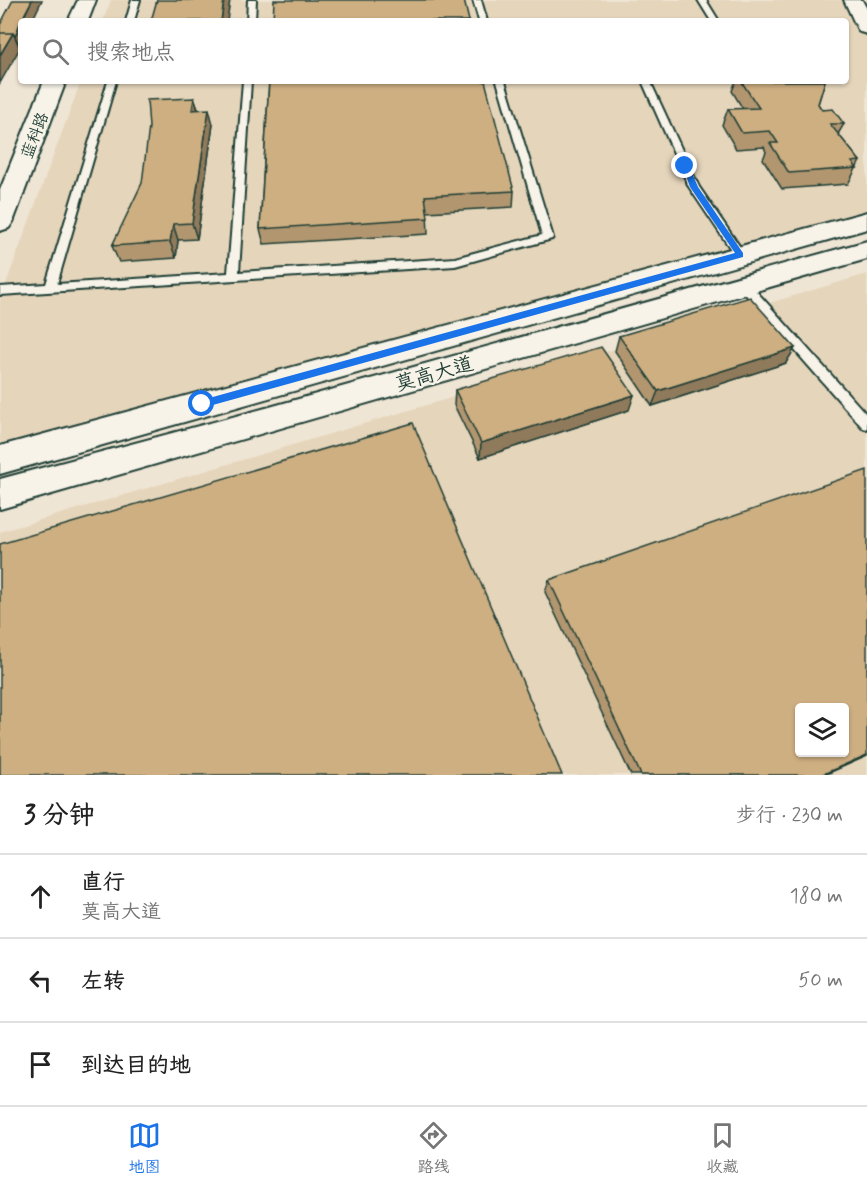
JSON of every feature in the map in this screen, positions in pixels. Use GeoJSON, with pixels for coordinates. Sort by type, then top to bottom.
{"type":"FeatureCollection","features":[{"type":"Feature","properties":{"kind":"main road"},"geometry":{"type":"LineString","coordinates":[[79,18],[87,0]]}},
{"type":"Feature","properties":{"kind":"main road"},"geometry":{"type":"LineString","coordinates":[[859,4],[867,28]]}},
{"type":"Feature","properties":{"kind":"main road","name":"蓝科路"},"geometry":{"type":"LineString","coordinates":[[0,222],[54,84]]}},
{"type":"Feature","properties":{"kind":"main road","name":"莫高大道"},"geometry":{"type":"LineString","coordinates":[[0,460],[867,220]]}},
{"type":"Feature","properties":{"kind":"main road","name":"莫高大道"},"geometry":{"type":"LineString","coordinates":[[0,494],[867,250]]}},
{"type":"Feature","properties":{"kind":"lane"},"geometry":{"type":"LineString","coordinates":[[131,18],[136,0]]}},
{"type":"Feature","properties":{"kind":"lane"},"geometry":{"type":"LineString","coordinates":[[251,18],[252,0]]}},
{"type":"Feature","properties":{"kind":"lane"},"geometry":{"type":"LineString","coordinates":[[477,0],[482,18]]}},
{"type":"Feature","properties":{"kind":"lane"},"geometry":{"type":"LineString","coordinates":[[702,0],[713,18]]}},
{"type":"Feature","properties":{"kind":"lane"},"geometry":{"type":"LineString","coordinates":[[50,288],[111,84]]}},
{"type":"Feature","properties":{"kind":"lane"},"geometry":{"type":"LineString","coordinates":[[233,276],[247,84]]}},
{"type":"Feature","properties":{"kind":"lane"},"geometry":{"type":"LineString","coordinates":[[0,291],[455,261],[548,237],[502,84]]}},
{"type":"Feature","properties":{"kind":"lane"},"geometry":{"type":"LineString","coordinates":[[647,84],[694,187],[740,255]]}},
{"type":"Feature","properties":{"kind":"lane"},"geometry":{"type":"LineString","coordinates":[[744,285],[867,424]]}},
{"type":"Feature","properties":{"kind":"shaded area"},"geometry":{"type":"Polygon","coordinates":[[[111,0],[867,0],[867,226],[594,301],[0,446],[0,300],[80,84],[849,84],[849,18],[104,18],[111,0]]]}},
{"type":"Feature","properties":{"kind":"shaded area"},"geometry":{"type":"Polygon","coordinates":[[[867,274],[867,775],[0,775],[0,532],[867,274]]]}},
{"type":"Feature","properties":{"kind":"building"},"geometry":{"type":"Polygon","coordinates":[[[13,0],[32,0],[23,18],[18,18],[15,36],[13,33],[0,33],[0,25],[13,0]]]}},
{"type":"Feature","properties":{"kind":"building"},"geometry":{"type":"Polygon","coordinates":[[[157,0],[224,0],[221,18],[152,18],[157,0]]]}},
{"type":"Feature","properties":{"kind":"building"},"geometry":{"type":"Polygon","coordinates":[[[274,0],[464,0],[468,18],[273,18],[274,0]]]}},
{"type":"Feature","properties":{"kind":"building"},"geometry":{"type":"Polygon","coordinates":[[[0,33],[13,33],[0,55],[0,33]]]}},
{"type":"Feature","properties":{"kind":"building"},"geometry":{"type":"Polygon","coordinates":[[[269,84],[486,84],[514,191],[425,196],[428,218],[260,229],[269,84]]]}},
{"type":"Feature","properties":{"kind":"building"},"geometry":{"type":"Polygon","coordinates":[[[743,84],[824,84],[818,104],[822,110],[833,109],[844,124],[830,124],[860,161],[852,162],[857,168],[789,173],[770,143],[778,143],[770,131],[742,133],[728,109],[759,108],[743,84]]]}},
{"type":"Feature","properties":{"kind":"building"},"geometry":{"type":"Polygon","coordinates":[[[194,98],[192,110],[209,109],[192,223],[173,224],[170,242],[112,246],[142,183],[149,127],[147,100],[194,98]]]}},
{"type":"Feature","properties":{"kind":"building"},"geometry":{"type":"Polygon","coordinates":[[[750,297],[795,348],[658,391],[619,336],[750,297]]]}},
{"type":"Feature","properties":{"kind":"building"},"geometry":{"type":"Polygon","coordinates":[[[601,347],[634,395],[481,443],[455,390],[601,347]]]}},
{"type":"Feature","properties":{"kind":"building"},"geometry":{"type":"Polygon","coordinates":[[[413,423],[562,775],[0,775],[0,544],[413,423]]]}},
{"type":"Feature","properties":{"kind":"building"},"geometry":{"type":"Polygon","coordinates":[[[867,470],[867,755],[821,775],[641,775],[549,580],[867,470]]]}},
{"type":"Feature","properties":{"kind":"route"},"geometry":{"type":"LineString","coordinates":[[202,404],[740,255],[694,187],[685,166]]}}]}
